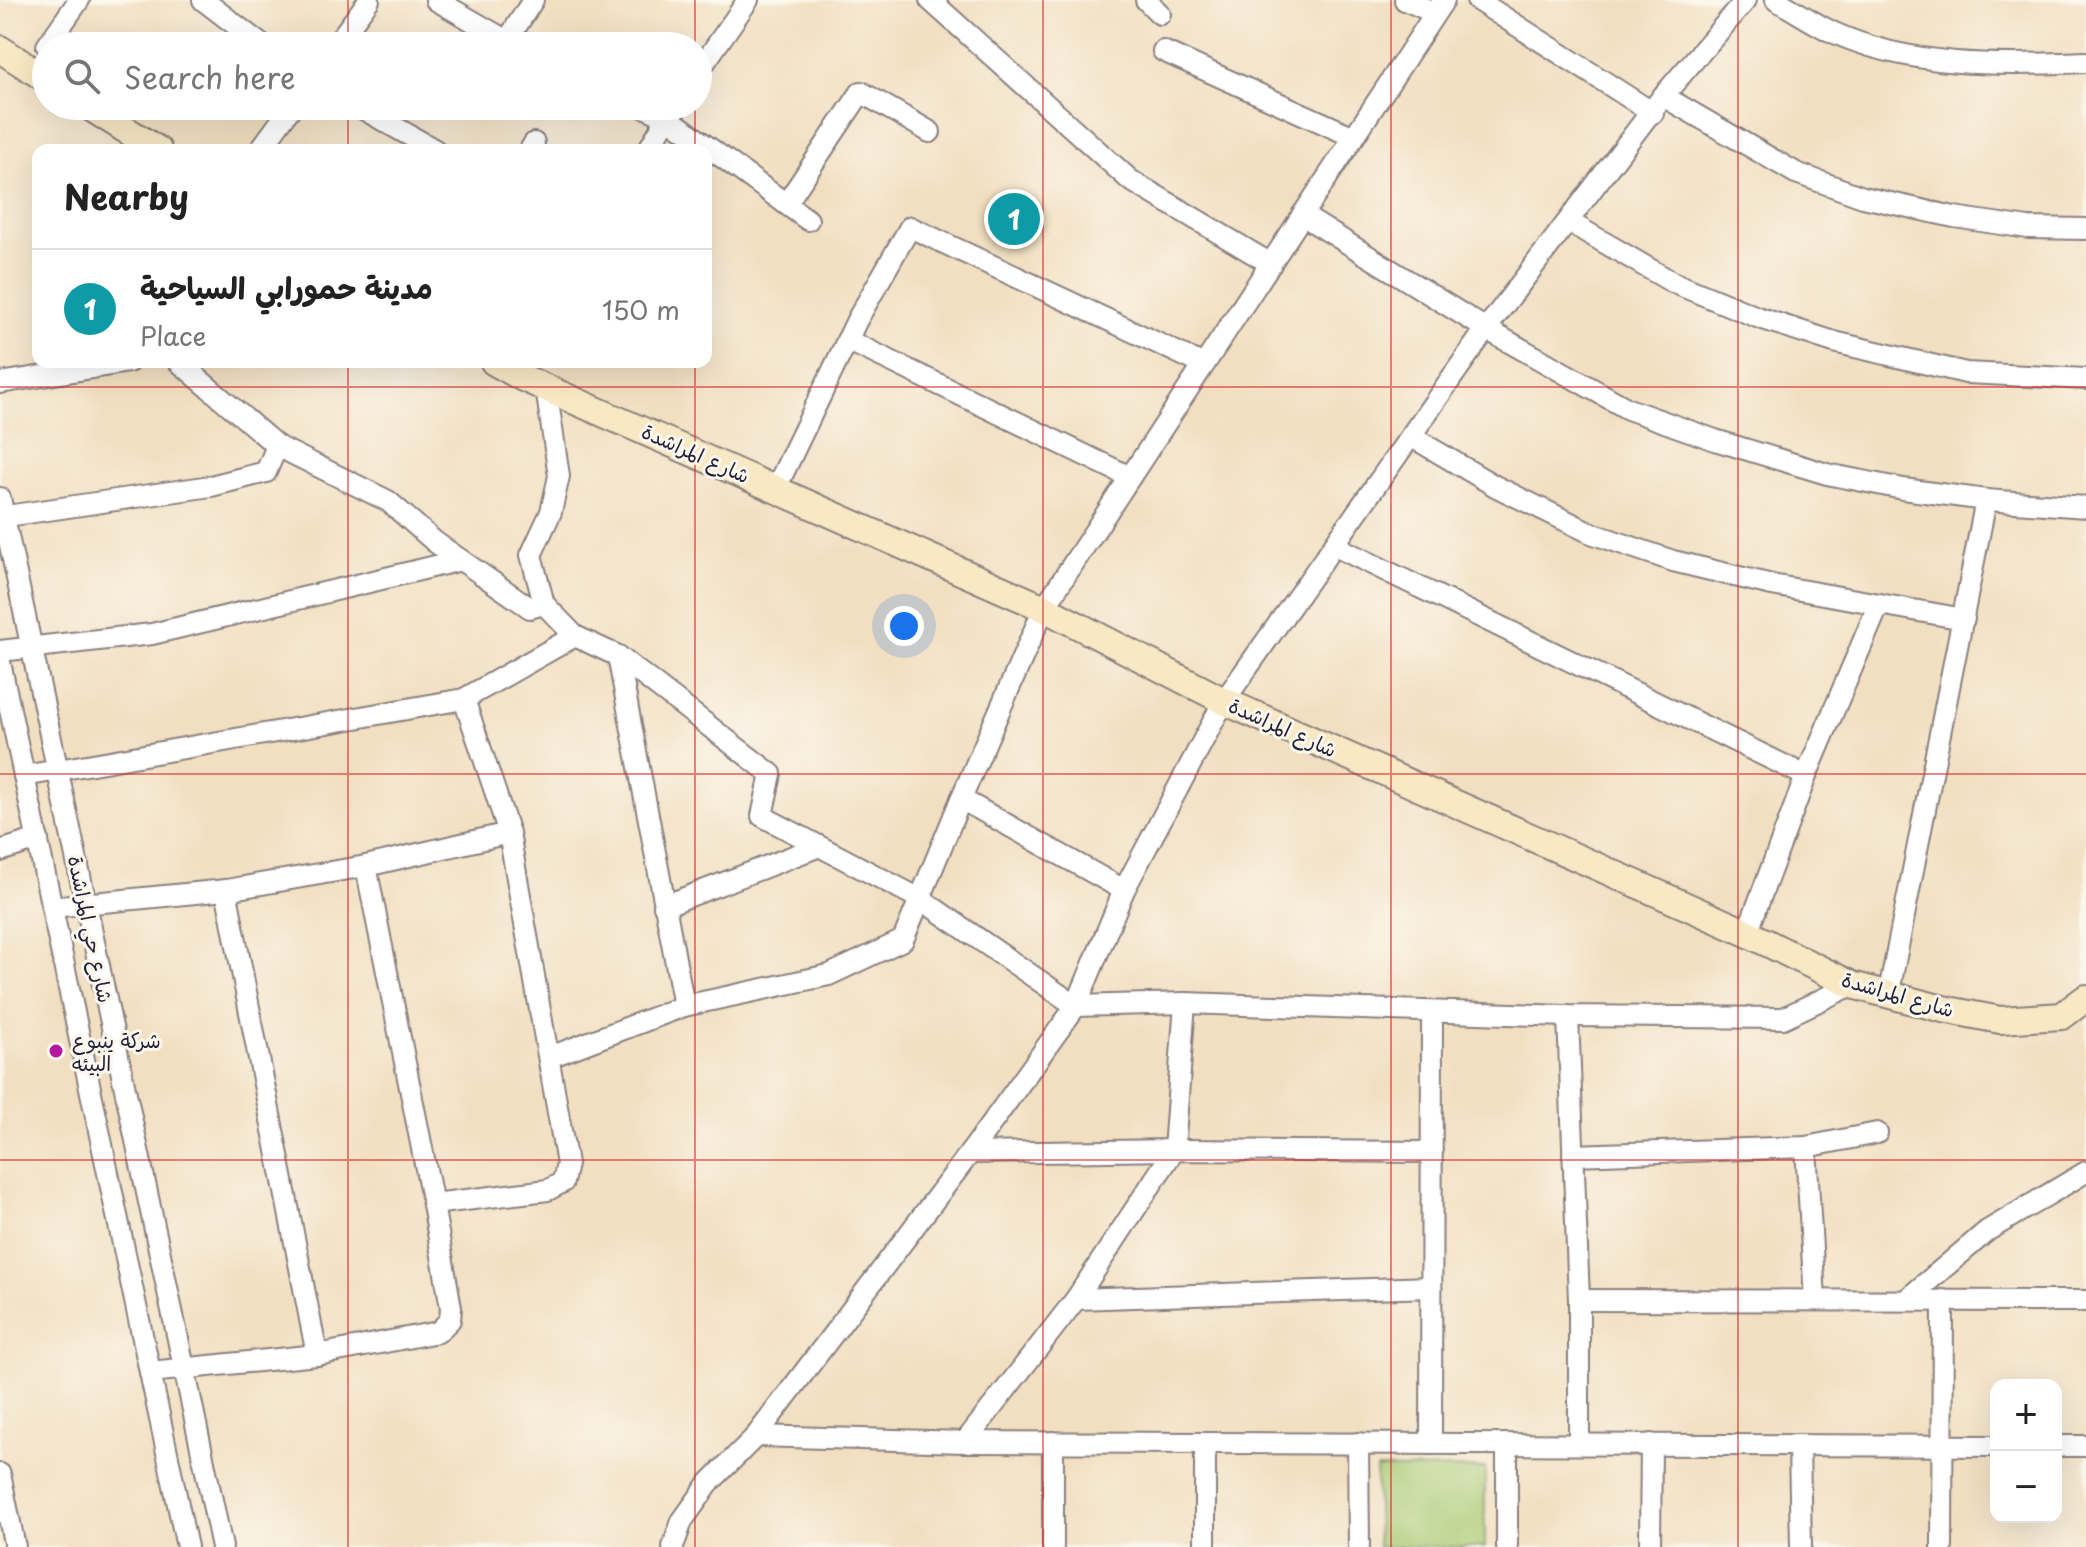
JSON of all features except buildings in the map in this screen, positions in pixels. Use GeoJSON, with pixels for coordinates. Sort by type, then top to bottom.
{"type":"FeatureCollection","features":[{"type":"Feature","properties":{"kind":"street"},"geometry":{"type":"LineString","coordinates":[[57,32],[79,0]]}},
{"type":"Feature","properties":{"kind":"street"},"geometry":{"type":"LineString","coordinates":[[203,0],[245,32]]}},
{"type":"Feature","properties":{"kind":"street"},"geometry":{"type":"LineString","coordinates":[[345,32],[369,0]]}},
{"type":"Feature","properties":{"kind":"street"},"geometry":{"type":"LineString","coordinates":[[436,0],[493,32]]}},
{"type":"Feature","properties":{"kind":"street"},"geometry":{"type":"LineString","coordinates":[[517,32],[533,0]]}},
{"type":"Feature","properties":{"kind":"street"},"geometry":{"type":"LineString","coordinates":[[712,52],[748,0]]}},
{"type":"Feature","properties":{"kind":"street"},"geometry":{"type":"LineString","coordinates":[[930,0],[1130,180],[1271,264]]}},
{"type":"Feature","properties":{"kind":"street"},"geometry":{"type":"LineString","coordinates":[[550,1057],[684,1006],[829,975],[903,940],[1044,608],[1440,6],[1405,0]]}},
{"type":"Feature","properties":{"kind":"street"},"geometry":{"type":"LineString","coordinates":[[1477,0],[1658,104],[1796,173],[1863,197],[1954,217],[2028,228],[2086,229]]}},
{"type":"Feature","properties":{"kind":"street"},"geometry":{"type":"LineString","coordinates":[[673,1547],[682,1521],[710,1482],[756,1436],[970,1153],[1076,1006],[1124,890],[1224,701],[1486,329],[1658,104],[1746,0]]}},
{"type":"Feature","properties":{"kind":"street"},"geometry":{"type":"LineString","coordinates":[[1776,0],[1830,31],[1881,50],[2010,66],[2086,62]]}},
{"type":"Feature","properties":{"kind":"street"},"geometry":{"type":"LineString","coordinates":[[0,49],[32,70]]}},
{"type":"Feature","properties":{"kind":"street"},"geometry":{"type":"LineString","coordinates":[[1163,51],[1354,137]]}},
{"type":"Feature","properties":{"kind":"street"},"geometry":{"type":"LineString","coordinates":[[786,204],[861,92],[930,132]]}},
{"type":"Feature","properties":{"kind":"street"},"geometry":{"type":"LineString","coordinates":[[110,120],[148,144]]}},
{"type":"Feature","properties":{"kind":"street"},"geometry":{"type":"LineString","coordinates":[[264,144],[282,120]]}},
{"type":"Feature","properties":{"kind":"street"},"geometry":{"type":"LineString","coordinates":[[382,120],[424,144]]}},
{"type":"Feature","properties":{"kind":"street"},"geometry":{"type":"LineString","coordinates":[[652,144],[666,120]]}},
{"type":"Feature","properties":{"kind":"street"},"geometry":{"type":"LineString","coordinates":[[682,120],[712,144]]}},
{"type":"Feature","properties":{"kind":"street"},"geometry":{"type":"LineString","coordinates":[[712,144],[808,220]]}},
{"type":"Feature","properties":{"kind":"street"},"geometry":{"type":"LineString","coordinates":[[1302,215],[1486,329],[1628,409],[1715,440],[1827,474],[1903,489],[1986,500],[2086,507]]}},
{"type":"Feature","properties":{"kind":"street"},"geometry":{"type":"LineString","coordinates":[[1569,222],[1672,282],[1757,317],[1834,342],[1966,373],[2086,379]]}},
{"type":"Feature","properties":{"kind":"street"},"geometry":{"type":"LineString","coordinates":[[776,488],[847,340],[910,227],[1204,365]]}},
{"type":"Feature","properties":{"kind":"street"},"geometry":{"type":"LineString","coordinates":[[847,340],[1130,477]]}},
{"type":"Feature","properties":{"kind":"street"},"geometry":{"type":"LineString","coordinates":[[0,383],[92,368]]}},
{"type":"Feature","properties":{"kind":"street"},"geometry":{"type":"LineString","coordinates":[[186,368],[277,446],[388,501],[435,542],[530,608],[544,604]]}},
{"type":"Feature","properties":{"kind":"street","name":"شارع المراشدة"},"geometry":{"type":"LineString","coordinates":[[525,370],[546,388],[1044,608],[1224,701],[1747,933],[1852,985],[1889,992],[1943,1009],[2000,1020],[2062,1016],[2086,998]]}},
{"type":"Feature","properties":{"kind":"street"},"geometry":{"type":"LineString","coordinates":[[546,388],[559,476],[551,512],[531,555],[544,604],[575,636],[618,656],[771,774],[762,816],[922,900],[1076,1006],[1185,1003],[1568,1016],[1783,1018],[1852,985]]}},
{"type":"Feature","properties":{"kind":"street"},"geometry":{"type":"LineString","coordinates":[[1412,437],[1495,486],[1591,533],[1673,561],[1772,585],[1964,619]]}},
{"type":"Feature","properties":{"kind":"street"},"geometry":{"type":"LineString","coordinates":[[1,510],[211,486],[266,472],[277,446]]}},
{"type":"Feature","properties":{"kind":"street"},"geometry":{"type":"LineString","coordinates":[[1889,992],[1986,500]]}},
{"type":"Feature","properties":{"kind":"street","name":"شارع حي المراشدة"},"geometry":{"type":"LineString","coordinates":[[1,510],[222,1547]]}},
{"type":"Feature","properties":{"kind":"street"},"geometry":{"type":"LineString","coordinates":[[1335,546],[1806,776]]}},
{"type":"Feature","properties":{"kind":"street"},"geometry":{"type":"LineString","coordinates":[[0,651],[152,634],[461,560]]}},
{"type":"Feature","properties":{"kind":"street"},"geometry":{"type":"LineString","coordinates":[[1747,933],[1806,776],[1879,604]]}},
{"type":"Feature","properties":{"kind":"street"},"geometry":{"type":"LineString","coordinates":[[24,776],[464,699],[575,636]]}},
{"type":"Feature","properties":{"kind":"street"},"geometry":{"type":"LineString","coordinates":[[618,656],[684,1006]]}},
{"type":"Feature","properties":{"kind":"street","name":"شارع حي المراشدة"},"geometry":{"type":"LineString","coordinates":[[0,662],[187,1547]]}},
{"type":"Feature","properties":{"kind":"street"},"geometry":{"type":"LineString","coordinates":[[433,1204],[548,1190],[563,1182],[567,1164],[509,833],[464,699]]}},
{"type":"Feature","properties":{"kind":"street"},"geometry":{"type":"LineString","coordinates":[[961,799],[1124,890]]}},
{"type":"Feature","properties":{"kind":"street"},"geometry":{"type":"LineString","coordinates":[[52,907],[226,890],[366,866],[509,833]]}},
{"type":"Feature","properties":{"kind":"street"},"geometry":{"type":"LineString","coordinates":[[0,851],[38,839]]}},
{"type":"Feature","properties":{"kind":"street"},"geometry":{"type":"LineString","coordinates":[[664,906],[817,847]]}},
{"type":"Feature","properties":{"kind":"street"},"geometry":{"type":"LineString","coordinates":[[150,1372],[317,1355],[438,1332],[450,1320],[451,1308],[433,1204],[366,866]]}},
{"type":"Feature","properties":{"kind":"street"},"geometry":{"type":"LineString","coordinates":[[226,890],[317,1355]]}},
{"type":"Feature","properties":{"kind":"street"},"geometry":{"type":"LineString","coordinates":[[965,1442],[1076,1299],[1174,1150],[1185,1003]]}},
{"type":"Feature","properties":{"kind":"street"},"geometry":{"type":"LineString","coordinates":[[1431,1444],[1432,1012]]}},
{"type":"Feature","properties":{"kind":"street"},"geometry":{"type":"LineString","coordinates":[[1568,1016],[1579,1300],[1579,1444]]}},
{"type":"Feature","properties":{"kind":"street"},"geometry":{"type":"LineString","coordinates":[[1573,1155],[1806,1147],[1877,1133]]}},
{"type":"Feature","properties":{"kind":"street"},"geometry":{"type":"LineString","coordinates":[[1806,1147],[1815,1300]]}},
{"type":"Feature","properties":{"kind":"street"},"geometry":{"type":"LineString","coordinates":[[970,1153],[1174,1150],[1432,1152]]}},
{"type":"Feature","properties":{"kind":"street"},"geometry":{"type":"LineString","coordinates":[[1906,1300],[1987,1231],[2086,1172]]}},
{"type":"Feature","properties":{"kind":"street"},"geometry":{"type":"LineString","coordinates":[[1076,1299],[1431,1287]]}},
{"type":"Feature","properties":{"kind":"street"},"geometry":{"type":"LineString","coordinates":[[1579,1300],[2086,1301]]}},
{"type":"Feature","properties":{"kind":"street"},"geometry":{"type":"LineString","coordinates":[[1942,1547],[1943,1300]]}},
{"type":"Feature","properties":{"kind":"street"},"geometry":{"type":"LineString","coordinates":[[756,1436],[965,1442],[1990,1446]]}},
{"type":"Feature","properties":{"kind":"street"},"geometry":{"type":"LineString","coordinates":[[1053,1442],[1053,1547]]}},
{"type":"Feature","properties":{"kind":"street"},"geometry":{"type":"LineString","coordinates":[[1205,1443],[1205,1547]]}},
{"type":"Feature","properties":{"kind":"street"},"geometry":{"type":"LineString","coordinates":[[1358,1443],[1359,1547]]}},
{"type":"Feature","properties":{"kind":"street"},"geometry":{"type":"LineString","coordinates":[[1507,1444],[1507,1547]]}},
{"type":"Feature","properties":{"kind":"street"},"geometry":{"type":"LineString","coordinates":[[1650,1547],[1651,1444]]}},
{"type":"Feature","properties":{"kind":"street"},"geometry":{"type":"LineString","coordinates":[[1799,1445],[1801,1547]]}},
{"type":"Feature","properties":{"kind":"street"},"geometry":{"type":"LineString","coordinates":[[2062,1446],[2086,1446]]}},
{"type":"Feature","properties":{"kind":"street"},"geometry":{"type":"LineString","coordinates":[[0,1474],[15,1547]]}},
{"type":"Feature","properties":{"kind":"green space"},"geometry":{"type":"Polygon","coordinates":[[[1485,1468],[1485,1547],[1378,1547],[1376,1469],[1485,1468]]]}},
{"type":"Feature","properties":{"kind":"place","name":"مدينة حمورابي السياحية"},"geometry":{"type":"Point","coordinates":[1014,219]}},
{"type":"Feature","properties":{"kind":"place","name":"شركة ينبوع البيئه"},"geometry":{"type":"Point","coordinates":[56,1051]}}]}
